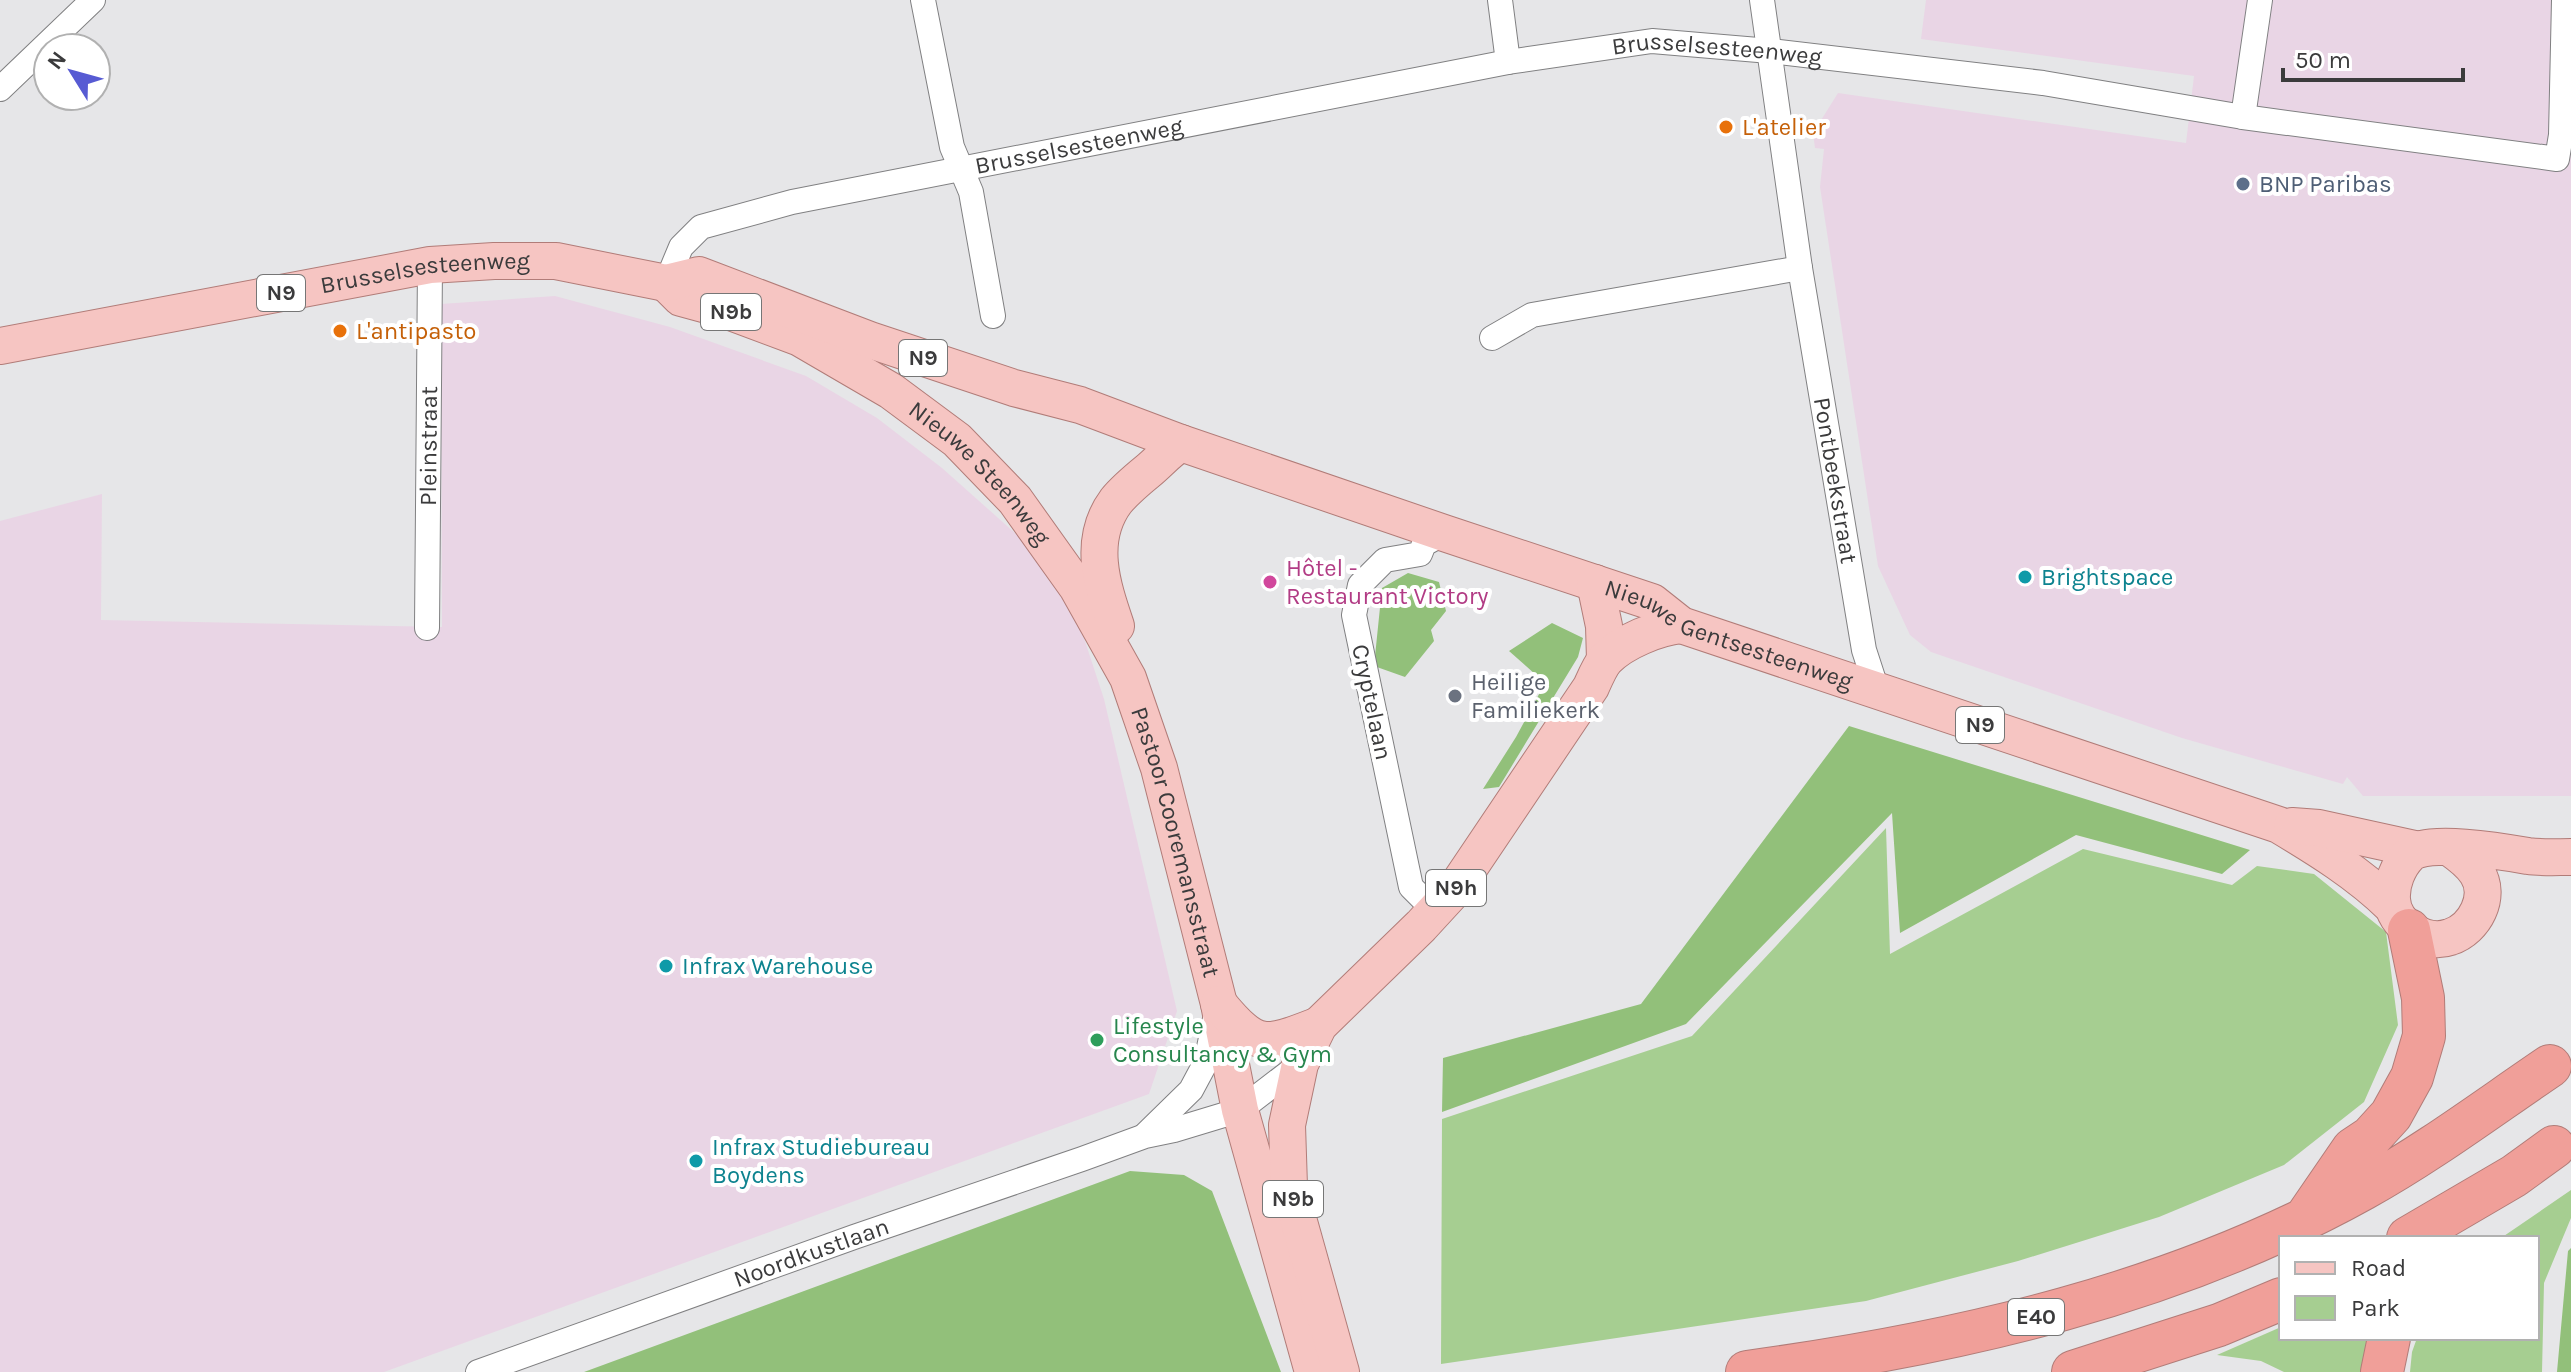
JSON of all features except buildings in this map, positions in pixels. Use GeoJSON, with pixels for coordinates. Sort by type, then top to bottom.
{"type":"FeatureCollection","features":[{"type":"Feature","properties":{"kind":"highway"},"geometry":{"type":"LineString","coordinates":[[2304,1220],[2353,1149],[2371,1137],[2391,1115],[2412,1077],[2424,1036],[2423,998],[2400,918]]}},
{"type":"Feature","properties":{"kind":"highway","name":"E40"},"geometry":{"type":"LineString","coordinates":[[1747,1372],[1886,1350],[2052,1313],[2165,1278],[2304,1220],[2416,1158],[2560,1058]]}},
{"type":"Feature","properties":{"kind":"highway"},"geometry":{"type":"LineString","coordinates":[[2415,1236],[2441,1228],[2562,1140]]}},
{"type":"Feature","properties":{"kind":"highway"},"geometry":{"type":"LineString","coordinates":[[2073,1372],[2219,1325],[2279,1300]]}},
{"type":"Feature","properties":{"kind":"highway"},"geometry":{"type":"LineString","coordinates":[[2382,1372],[2389,1340]]}},
{"type":"Feature","properties":{"kind":"main road","name":"Brusselsesteenweg"},"geometry":{"type":"LineString","coordinates":[[0,346],[430,265],[556,261],[666,283]]}},
{"type":"Feature","properties":{"kind":"main road","name":"N9"},"geometry":{"type":"LineString","coordinates":[[666,283],[699,275],[870,340],[1014,388],[1080,405],[1181,443]]}},
{"type":"Feature","properties":{"kind":"main road","name":"Nieuwe Steenweg"},"geometry":{"type":"LineString","coordinates":[[666,283],[681,298],[725,310],[800,338],[891,391],[957,440],[1015,500],[1077,587]]}},
{"type":"Feature","properties":{"kind":"main road","name":"Nieuwe Gentsesteenweg"},"geometry":{"type":"LineString","coordinates":[[1181,443],[1652,602],[1681,625],[2279,825],[2369,884],[2400,918]]}},
{"type":"Feature","properties":{"kind":"main road","name":"N9b"},"geometry":{"type":"LineString","coordinates":[[1128,678],[1105,595],[1099,563],[1100,541],[1106,518],[1117,499],[1164,454],[1181,443]]}},
{"type":"Feature","properties":{"kind":"main road"},"geometry":{"type":"LineString","coordinates":[[1595,583],[1604,626],[1605,660]]}},
{"type":"Feature","properties":{"kind":"main road","name":"Pastoor Cooremansstraat"},"geometry":{"type":"LineString","coordinates":[[1077,587],[1128,678],[1159,768],[1219,1004],[1240,1110]]}},
{"type":"Feature","properties":{"kind":"main road","name":"N9h"},"geometry":{"type":"LineString","coordinates":[[1319,1025],[1455,889],[1591,687],[1605,660],[1639,637],[1661,627],[1681,625]]}},
{"type":"Feature","properties":{"kind":"main road","name":"Nieuwe Gentsesteenweg"},"geometry":{"type":"LineString","coordinates":[[2279,825],[2319,828],[2415,849]]}},
{"type":"Feature","properties":{"kind":"main road"},"geometry":{"type":"LineString","coordinates":[[2450,848],[2478,874],[2482,886],[2481,904],[2474,919],[2463,930],[2449,938],[2428,937],[2400,918],[2391,887],[2406,857],[2415,849],[2430,846],[2571,857]]}},
{"type":"Feature","properties":{"kind":"main road"},"geometry":{"type":"LineString","coordinates":[[1219,1004],[1239,1028],[1264,1040],[1278,1040],[1319,1025]]}},
{"type":"Feature","properties":{"kind":"main road","name":"N9b"},"geometry":{"type":"LineString","coordinates":[[1319,1025],[1300,1064],[1287,1125],[1289,1186],[1341,1372]]}},
{"type":"Feature","properties":{"kind":"main road","name":"N9b"},"geometry":{"type":"LineString","coordinates":[[1240,1110],[1313,1372]]}},
{"type":"Feature","properties":{"kind":"street"},"geometry":{"type":"LineString","coordinates":[[0,89],[93,0]]}},
{"type":"Feature","properties":{"kind":"street"},"geometry":{"type":"LineString","coordinates":[[923,0],[952,147],[971,192],[993,316]]}},
{"type":"Feature","properties":{"kind":"street"},"geometry":{"type":"LineString","coordinates":[[1500,0],[1508,62]]}},
{"type":"Feature","properties":{"kind":"street","name":"Pontbeekstraat"},"geometry":{"type":"LineString","coordinates":[[1762,0],[1800,268],[1864,650],[1877,690]]}},
{"type":"Feature","properties":{"kind":"street"},"geometry":{"type":"LineString","coordinates":[[2243,117],[2260,0]]}},
{"type":"Feature","properties":{"kind":"street","name":"Brusselsesteenweg"},"geometry":{"type":"LineString","coordinates":[[666,283],[681,247],[701,227],[792,202],[1508,62],[1652,41],[1770,51],[2043,83],[2243,117],[2557,159],[2561,135],[2564,0]]}},
{"type":"Feature","properties":{"kind":"street","name":"Pleinstraat"},"geometry":{"type":"LineString","coordinates":[[427,628],[430,265]]}},
{"type":"Feature","properties":{"kind":"street"},"geometry":{"type":"LineString","coordinates":[[1492,338],[1532,315],[1800,268]]}},
{"type":"Feature","properties":{"kind":"street","name":"Cryptelaan"},"geometry":{"type":"LineString","coordinates":[[1435,911],[1411,887],[1354,615],[1360,585],[1385,560],[1420,554],[1424,544],[1444,533]]}},
{"type":"Feature","properties":{"kind":"street"},"geometry":{"type":"LineString","coordinates":[[1145,1136],[1191,1090],[1206,1062],[1219,1004]]}},
{"type":"Feature","properties":{"kind":"street"},"geometry":{"type":"LineString","coordinates":[[1240,1110],[1300,1064]]}},
{"type":"Feature","properties":{"kind":"street","name":"Noordkustlaan"},"geometry":{"type":"LineString","coordinates":[[478,1372],[1145,1136],[1240,1110]]}},
{"type":"Feature","properties":{"kind":"shaded area"},"geometry":{"type":"Polygon","coordinates":[[[1926,0],[2571,0],[2571,796],[2363,796],[2347,777],[2343,784],[2182,738],[1931,652],[1910,635],[1878,566],[1820,187],[1824,149],[1815,148],[1813,133],[1838,93],[2186,143],[2194,76],[1921,39],[1926,0]]]}},
{"type":"Feature","properties":{"kind":"shaded area"},"geometry":{"type":"Polygon","coordinates":[[[555,296],[670,327],[806,376],[877,418],[942,468],[1060,573],[1104,699],[1177,1011],[1149,1094],[384,1372],[0,1372],[0,521],[102,494],[101,620],[442,627],[441,304],[555,296]]]}},
{"type":"Feature","properties":{"kind":"green space"},"geometry":{"type":"Polygon","coordinates":[[[1408,573],[1439,582],[1446,611],[1431,630],[1434,641],[1405,677],[1374,666],[1382,588],[1408,573]]]}},
{"type":"Feature","properties":{"kind":"green space"},"geometry":{"type":"Polygon","coordinates":[[[1552,623],[1583,638],[1578,657],[1499,787],[1483,789],[1545,683],[1509,651],[1552,623]]]}},
{"type":"Feature","properties":{"kind":"green space"},"geometry":{"type":"Polygon","coordinates":[[[1849,726],[2250,850],[2222,874],[2076,835],[1900,933],[1892,813],[1686,1024],[1442,1112],[1443,1058],[1641,1004],[1849,726]]]}},
{"type":"Feature","properties":{"kind":"green space"},"geometry":{"type":"Polygon","coordinates":[[[1886,828],[1890,954],[2083,849],[2232,885],[2257,866],[2314,874],[2386,932],[2398,1025],[2364,1102],[2284,1165],[2159,1217],[2018,1261],[1866,1301],[1441,1364],[1442,1119],[1692,1036],[1886,828]]]}},
{"type":"Feature","properties":{"kind":"green space"},"geometry":{"type":"Polygon","coordinates":[[[1130,1171],[1184,1175],[1212,1191],[1281,1372],[584,1372],[1130,1171]]]}},
{"type":"Feature","properties":{"kind":"green space"},"geometry":{"type":"Polygon","coordinates":[[[2571,1190],[2571,1218],[2544,1283],[2542,1372],[2410,1372],[2416,1340],[2539,1340],[2539,1236],[2504,1236],[2571,1190]]]}},
{"type":"Feature","properties":{"kind":"green space"},"geometry":{"type":"Polygon","coordinates":[[[2571,1248],[2571,1372],[2557,1372],[2568,1251],[2571,1248]]]}},
{"type":"Feature","properties":{"kind":"green space"},"geometry":{"type":"Polygon","coordinates":[[[2279,1328],[2279,1340],[2376,1340],[2372,1372],[2284,1372],[2261,1361],[2217,1355],[2279,1328]]]}},
{"type":"Feature","properties":{"kind":"place","name":"L'atelier"},"geometry":{"type":"Point","coordinates":[1726,127]}},
{"type":"Feature","properties":{"kind":"place","name":"BNP Paribas"},"geometry":{"type":"Point","coordinates":[2243,184]}},
{"type":"Feature","properties":{"kind":"place","name":"L'antipasto"},"geometry":{"type":"Point","coordinates":[340,331]}},
{"type":"Feature","properties":{"kind":"place","name":"Brightspace"},"geometry":{"type":"Point","coordinates":[2025,577]}},
{"type":"Feature","properties":{"kind":"place","name":"Hôtel - Restaurant Victory"},"geometry":{"type":"Point","coordinates":[1270,582]}},
{"type":"Feature","properties":{"kind":"place","name":"Heilige Familiekerk"},"geometry":{"type":"Point","coordinates":[1455,696]}},
{"type":"Feature","properties":{"kind":"place","name":"Infrax Warehouse"},"geometry":{"type":"Point","coordinates":[666,966]}},
{"type":"Feature","properties":{"kind":"place","name":"Lifestyle Consultancy & Gym"},"geometry":{"type":"Point","coordinates":[1097,1040]}},
{"type":"Feature","properties":{"kind":"place","name":"Infrax Studiebureau Boydens"},"geometry":{"type":"Point","coordinates":[696,1161]}}]}
